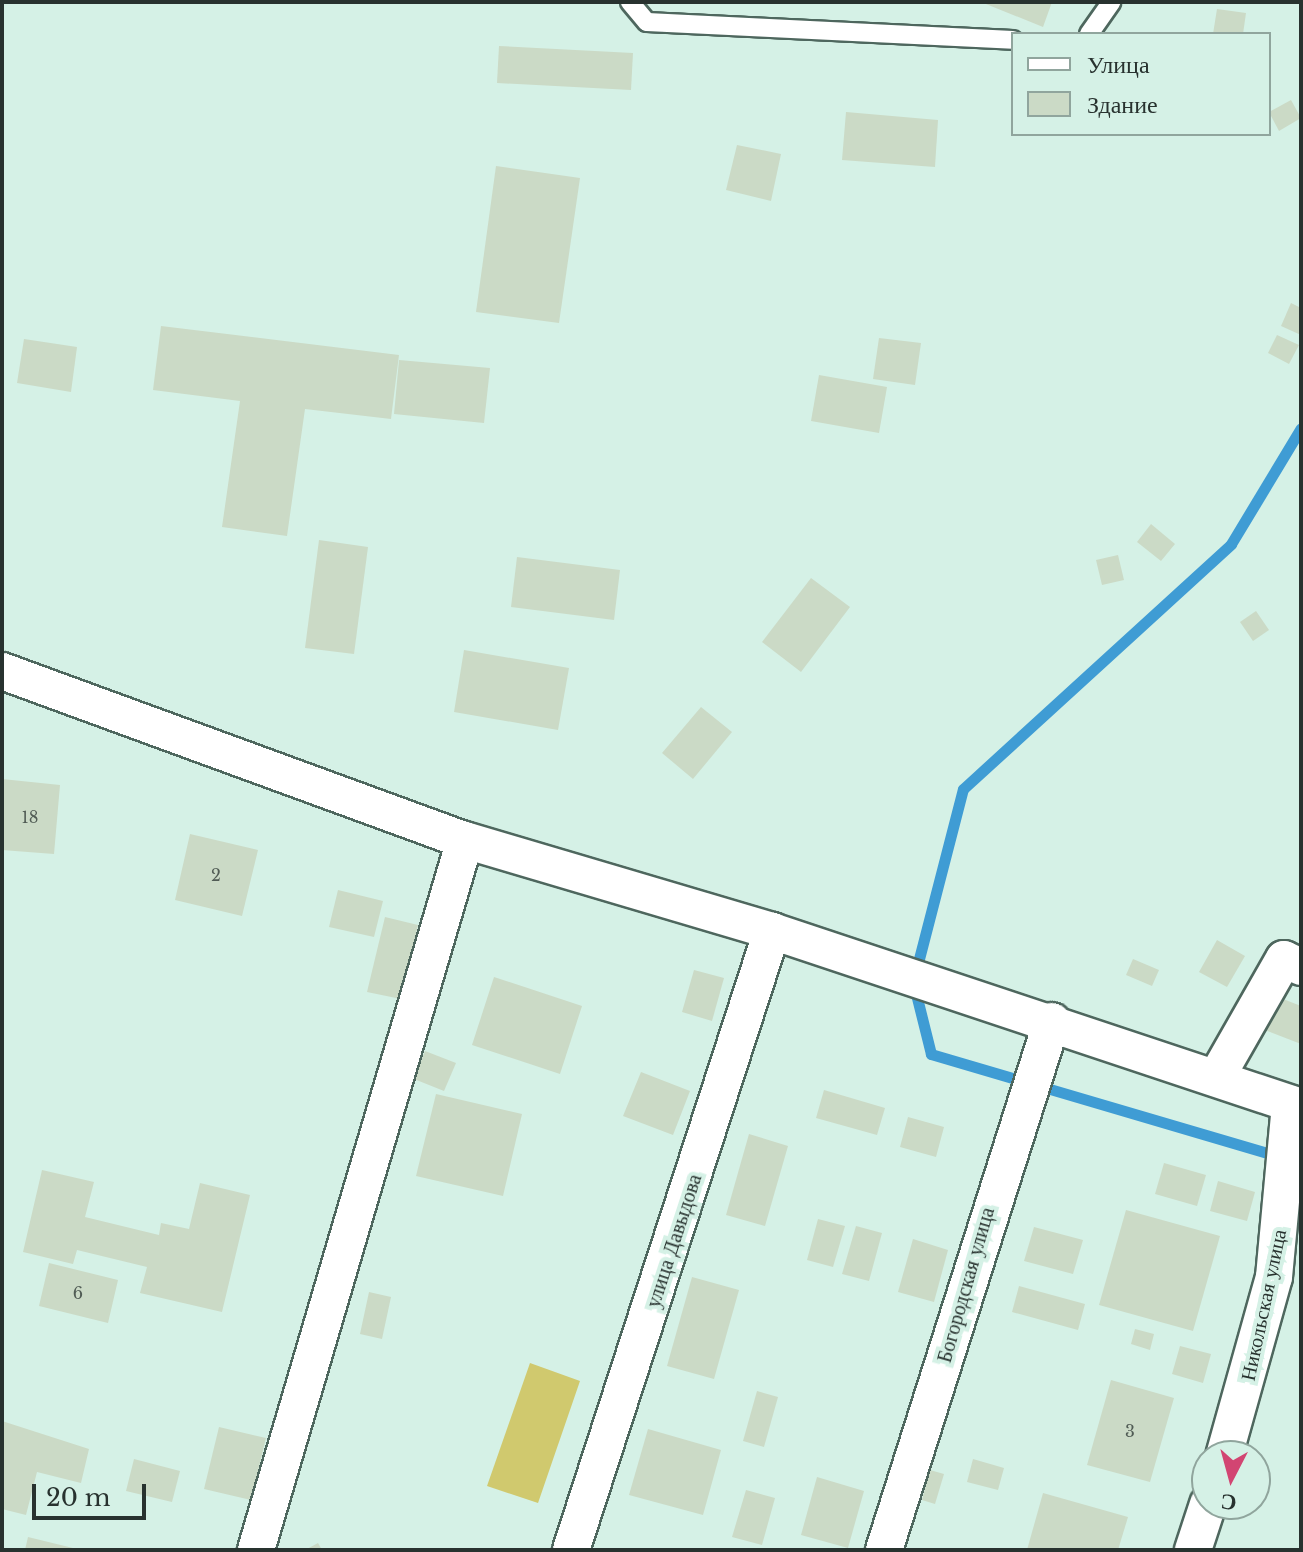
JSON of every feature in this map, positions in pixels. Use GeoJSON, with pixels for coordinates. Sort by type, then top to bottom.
{"type":"FeatureCollection","features":[{"type":"Feature","properties":{"kind":"street"},"geometry":{"type":"LineString","coordinates":[[2,671],[465,840],[772,931],[1052,1021],[1296,1105]]}},
{"type":"Feature","properties":{"kind":"street"},"geometry":{"type":"LineString","coordinates":[[256,1550],[465,840]]}},
{"type":"Feature","properties":{"kind":"street","name":"улица Давыдова"},"geometry":{"type":"LineString","coordinates":[[571,1550],[772,931]]}},
{"type":"Feature","properties":{"kind":"street"},"geometry":{"type":"LineString","coordinates":[[1216,1078],[1284,959],[1301,967]]}},
{"type":"Feature","properties":{"kind":"street","name":"Богородская улица"},"geometry":{"type":"LineString","coordinates":[[884,1550],[1008,1141],[1052,1021]]}},
{"type":"Feature","properties":{"kind":"street","name":"Никольская улица"},"geometry":{"type":"LineString","coordinates":[[1228,1440],[1274,1277],[1296,1105]]}},
{"type":"Feature","properties":{"kind":"street"},"geometry":{"type":"LineString","coordinates":[[1193,1550],[1203,1520]]}},
{"type":"Feature","properties":{"kind":"lane"},"geometry":{"type":"LineString","coordinates":[[630,2],[647,22],[1011,40]]}},
{"type":"Feature","properties":{"kind":"lane"},"geometry":{"type":"LineString","coordinates":[[1090,32],[1111,2]]}},
{"type":"Feature","properties":{"kind":"shaded area"},"geometry":{"type":"Polygon","coordinates":[[[530,1363],[580,1381],[538,1503],[487,1486],[530,1363]]]}},
{"type":"Feature","properties":{"kind":"building"},"geometry":{"type":"Polygon","coordinates":[[[981,2],[1052,2],[1043,27],[981,2]]]}},
{"type":"Feature","properties":{"kind":"building"},"geometry":{"type":"Polygon","coordinates":[[[1217,9],[1246,13],[1243,32],[1213,32],[1217,9]]]}},
{"type":"Feature","properties":{"kind":"building"},"geometry":{"type":"Polygon","coordinates":[[[499,46],[633,53],[631,90],[497,83],[499,46]]]}},
{"type":"Feature","properties":{"kind":"building"},"geometry":{"type":"Polygon","coordinates":[[[1291,100],[1301,118],[1279,131],[1271,111],[1291,100]]]}},
{"type":"Feature","properties":{"kind":"building"},"geometry":{"type":"Polygon","coordinates":[[[846,112],[938,120],[935,167],[842,160],[846,112]]]}},
{"type":"Feature","properties":{"kind":"building"},"geometry":{"type":"Polygon","coordinates":[[[737,145],[781,154],[771,201],[726,190],[737,145]]]}},
{"type":"Feature","properties":{"kind":"building"},"geometry":{"type":"Polygon","coordinates":[[[496,166],[580,178],[559,323],[476,312],[496,166]]]}},
{"type":"Feature","properties":{"kind":"building"},"geometry":{"type":"Polygon","coordinates":[[[1291,303],[1301,308],[1301,335],[1281,326],[1291,303]]]}},
{"type":"Feature","properties":{"kind":"building"},"geometry":{"type":"Polygon","coordinates":[[[161,326],[399,355],[391,419],[305,409],[287,536],[222,527],[240,401],[153,390],[161,326]]]}},
{"type":"Feature","properties":{"kind":"building"},"geometry":{"type":"Polygon","coordinates":[[[1277,335],[1299,345],[1289,364],[1268,353],[1277,335]]]}},
{"type":"Feature","properties":{"kind":"building"},"geometry":{"type":"Polygon","coordinates":[[[879,338],[921,343],[915,385],[873,379],[879,338]]]}},
{"type":"Feature","properties":{"kind":"building"},"geometry":{"type":"Polygon","coordinates":[[[24,339],[77,347],[71,392],[17,383],[24,339]]]}},
{"type":"Feature","properties":{"kind":"building"},"geometry":{"type":"Polygon","coordinates":[[[399,360],[490,368],[484,423],[394,414],[399,360]]]}},
{"type":"Feature","properties":{"kind":"building"},"geometry":{"type":"Polygon","coordinates":[[[819,375],[887,387],[879,433],[811,421],[819,375]]]}},
{"type":"Feature","properties":{"kind":"building"},"geometry":{"type":"Polygon","coordinates":[[[1151,524],[1175,544],[1161,561],[1137,542],[1151,524]]]}},
{"type":"Feature","properties":{"kind":"building"},"geometry":{"type":"Polygon","coordinates":[[[319,540],[368,547],[354,654],[305,648],[319,540]]]}},
{"type":"Feature","properties":{"kind":"building"},"geometry":{"type":"Polygon","coordinates":[[[1118,555],[1124,580],[1102,585],[1096,560],[1118,555]]]}},
{"type":"Feature","properties":{"kind":"building"},"geometry":{"type":"Polygon","coordinates":[[[517,557],[620,570],[614,620],[511,607],[517,557]]]}},
{"type":"Feature","properties":{"kind":"building"},"geometry":{"type":"Polygon","coordinates":[[[811,578],[850,607],[801,672],[762,642],[811,578]]]}},
{"type":"Feature","properties":{"kind":"building"},"geometry":{"type":"Polygon","coordinates":[[[1256,611],[1269,630],[1253,641],[1240,622],[1256,611]]]}},
{"type":"Feature","properties":{"kind":"building"},"geometry":{"type":"Polygon","coordinates":[[[464,650],[569,668],[558,730],[454,712],[464,650]]]}},
{"type":"Feature","properties":{"kind":"building"},"geometry":{"type":"Polygon","coordinates":[[[701,707],[732,732],[693,779],[662,753],[701,707]]]}},
{"type":"Feature","properties":{"kind":"building"},"geometry":{"type":"Polygon","coordinates":[[[2,779],[60,785],[54,854],[2,850],[2,779]]]}},
{"type":"Feature","properties":{"kind":"building"},"geometry":{"type":"Polygon","coordinates":[[[190,834],[258,850],[242,916],[175,900],[190,834]]]}},
{"type":"Feature","properties":{"kind":"building"},"geometry":{"type":"Polygon","coordinates":[[[338,890],[383,901],[374,937],[329,927],[338,890]]]}},
{"type":"Feature","properties":{"kind":"building"},"geometry":{"type":"Polygon","coordinates":[[[385,917],[418,925],[401,999],[367,992],[385,917]]]}},
{"type":"Feature","properties":{"kind":"building"},"geometry":{"type":"Polygon","coordinates":[[[1217,940],[1245,956],[1227,987],[1199,972],[1217,940]]]}},
{"type":"Feature","properties":{"kind":"building"},"geometry":{"type":"Polygon","coordinates":[[[1133,959],[1159,970],[1152,986],[1126,975],[1133,959]]]}},
{"type":"Feature","properties":{"kind":"building"},"geometry":{"type":"Polygon","coordinates":[[[694,970],[724,978],[712,1021],[682,1012],[694,970]]]}},
{"type":"Feature","properties":{"kind":"building"},"geometry":{"type":"Polygon","coordinates":[[[494,977],[582,1006],[560,1074],[472,1045],[494,977]]]}},
{"type":"Feature","properties":{"kind":"building"},"geometry":{"type":"Polygon","coordinates":[[[1278,997],[1301,1006],[1301,1044],[1265,1030],[1278,997]]]}},
{"type":"Feature","properties":{"kind":"building"},"geometry":{"type":"Polygon","coordinates":[[[425,1051],[456,1063],[444,1091],[414,1079],[425,1051]]]}},
{"type":"Feature","properties":{"kind":"building"},"geometry":{"type":"Polygon","coordinates":[[[641,1072],[690,1091],[673,1135],[623,1116],[641,1072]]]}},
{"type":"Feature","properties":{"kind":"building"},"geometry":{"type":"Polygon","coordinates":[[[824,1090],[885,1108],[877,1135],[816,1118],[824,1090]]]}},
{"type":"Feature","properties":{"kind":"building"},"geometry":{"type":"Polygon","coordinates":[[[436,1094],[522,1114],[503,1196],[416,1176],[436,1094]]]}},
{"type":"Feature","properties":{"kind":"building"},"geometry":{"type":"Polygon","coordinates":[[[908,1117],[944,1127],[936,1157],[900,1147],[908,1117]]]}},
{"type":"Feature","properties":{"kind":"building"},"geometry":{"type":"Polygon","coordinates":[[[749,1134],[788,1146],[765,1226],[726,1215],[749,1134]]]}},
{"type":"Feature","properties":{"kind":"building"},"geometry":{"type":"Polygon","coordinates":[[[1164,1163],[1206,1175],[1197,1206],[1155,1194],[1164,1163]]]}},
{"type":"Feature","properties":{"kind":"building"},"geometry":{"type":"Polygon","coordinates":[[[42,1170],[94,1182],[85,1217],[159,1235],[161,1223],[189,1229],[200,1183],[250,1195],[222,1312],[140,1293],[147,1267],[77,1250],[73,1264],[23,1252],[42,1170]]]}},
{"type":"Feature","properties":{"kind":"building"},"geometry":{"type":"Polygon","coordinates":[[[1218,1181],[1255,1192],[1247,1221],[1210,1211],[1218,1181]]]}},
{"type":"Feature","properties":{"kind":"building"},"geometry":{"type":"Polygon","coordinates":[[[1126,1210],[1220,1236],[1193,1331],[1099,1305],[1126,1210]]]}},
{"type":"Feature","properties":{"kind":"building"},"geometry":{"type":"Polygon","coordinates":[[[818,1219],[845,1226],[833,1267],[807,1260],[818,1219]]]}},
{"type":"Feature","properties":{"kind":"building"},"geometry":{"type":"Polygon","coordinates":[[[856,1226],[882,1233],[869,1281],[842,1274],[856,1226]]]}},
{"type":"Feature","properties":{"kind":"building"},"geometry":{"type":"Polygon","coordinates":[[[1034,1227],[1083,1240],[1073,1274],[1024,1261],[1034,1227]]]}},
{"type":"Feature","properties":{"kind":"building"},"geometry":{"type":"Polygon","coordinates":[[[913,1239],[948,1250],[934,1302],[898,1292],[913,1239]]]}},
{"type":"Feature","properties":{"kind":"building"},"geometry":{"type":"Polygon","coordinates":[[[49,1263],[118,1280],[108,1323],[39,1306],[49,1263]]]}},
{"type":"Feature","properties":{"kind":"building"},"geometry":{"type":"Polygon","coordinates":[[[692,1277],[739,1290],[714,1379],[667,1366],[692,1277]]]}},
{"type":"Feature","properties":{"kind":"building"},"geometry":{"type":"Polygon","coordinates":[[[1019,1286],[1085,1304],[1078,1330],[1012,1312],[1019,1286]]]}},
{"type":"Feature","properties":{"kind":"building"},"geometry":{"type":"Polygon","coordinates":[[[369,1292],[391,1297],[382,1339],[360,1334],[369,1292]]]}},
{"type":"Feature","properties":{"kind":"building"},"geometry":{"type":"Polygon","coordinates":[[[1135,1329],[1154,1334],[1150,1350],[1131,1344],[1135,1329]]]}},
{"type":"Feature","properties":{"kind":"building"},"geometry":{"type":"Polygon","coordinates":[[[1180,1346],[1211,1354],[1203,1383],[1172,1374],[1180,1346]]]}},
{"type":"Feature","properties":{"kind":"building"},"geometry":{"type":"Polygon","coordinates":[[[1111,1380],[1174,1398],[1150,1482],[1087,1465],[1111,1380]]]}},
{"type":"Feature","properties":{"kind":"building"},"geometry":{"type":"Polygon","coordinates":[[[757,1391],[778,1397],[764,1447],[743,1441],[757,1391]]]}},
{"type":"Feature","properties":{"kind":"building"},"geometry":{"type":"Polygon","coordinates":[[[2,1421],[89,1449],[81,1483],[37,1472],[26,1515],[2,1509],[2,1421]]]}},
{"type":"Feature","properties":{"kind":"building"},"geometry":{"type":"Polygon","coordinates":[[[219,1427],[266,1438],[251,1500],[204,1489],[219,1427]]]}},
{"type":"Feature","properties":{"kind":"building"},"geometry":{"type":"Polygon","coordinates":[[[648,1429],[721,1450],[703,1515],[629,1495],[648,1429]]]}},
{"type":"Feature","properties":{"kind":"building"},"geometry":{"type":"Polygon","coordinates":[[[134,1459],[180,1471],[172,1502],[126,1491],[134,1459]]]}},
{"type":"Feature","properties":{"kind":"building"},"geometry":{"type":"Polygon","coordinates":[[[973,1459],[1004,1468],[998,1490],[967,1482],[973,1459]]]}},
{"type":"Feature","properties":{"kind":"building"},"geometry":{"type":"Polygon","coordinates":[[[930,1470],[944,1474],[935,1504],[922,1500],[930,1470]]]}},
{"type":"Feature","properties":{"kind":"building"},"geometry":{"type":"Polygon","coordinates":[[[817,1477],[864,1491],[848,1548],[801,1535],[817,1477]]]}},
{"type":"Feature","properties":{"kind":"building"},"geometry":{"type":"Polygon","coordinates":[[[746,1490],[775,1498],[762,1545],[732,1537],[746,1490]]]}},
{"type":"Feature","properties":{"kind":"building"},"geometry":{"type":"Polygon","coordinates":[[[1043,1493],[1128,1517],[1118,1550],[1027,1550],[1043,1493]]]}},
{"type":"Feature","properties":{"kind":"building"},"geometry":{"type":"Polygon","coordinates":[[[28,1537],[77,1549],[77,1550],[25,1550],[28,1537]]]}},
{"type":"Feature","properties":{"kind":"building"},"geometry":{"type":"Polygon","coordinates":[[[318,1543],[322,1550],[305,1550],[318,1543]]]}},
{"type":"Feature","properties":{"kind":"waterway"},"geometry":{"type":"LineString","coordinates":[[1281,1157],[931,1054],[913,982],[963,789],[1231,544],[1301,428]]}}]}
